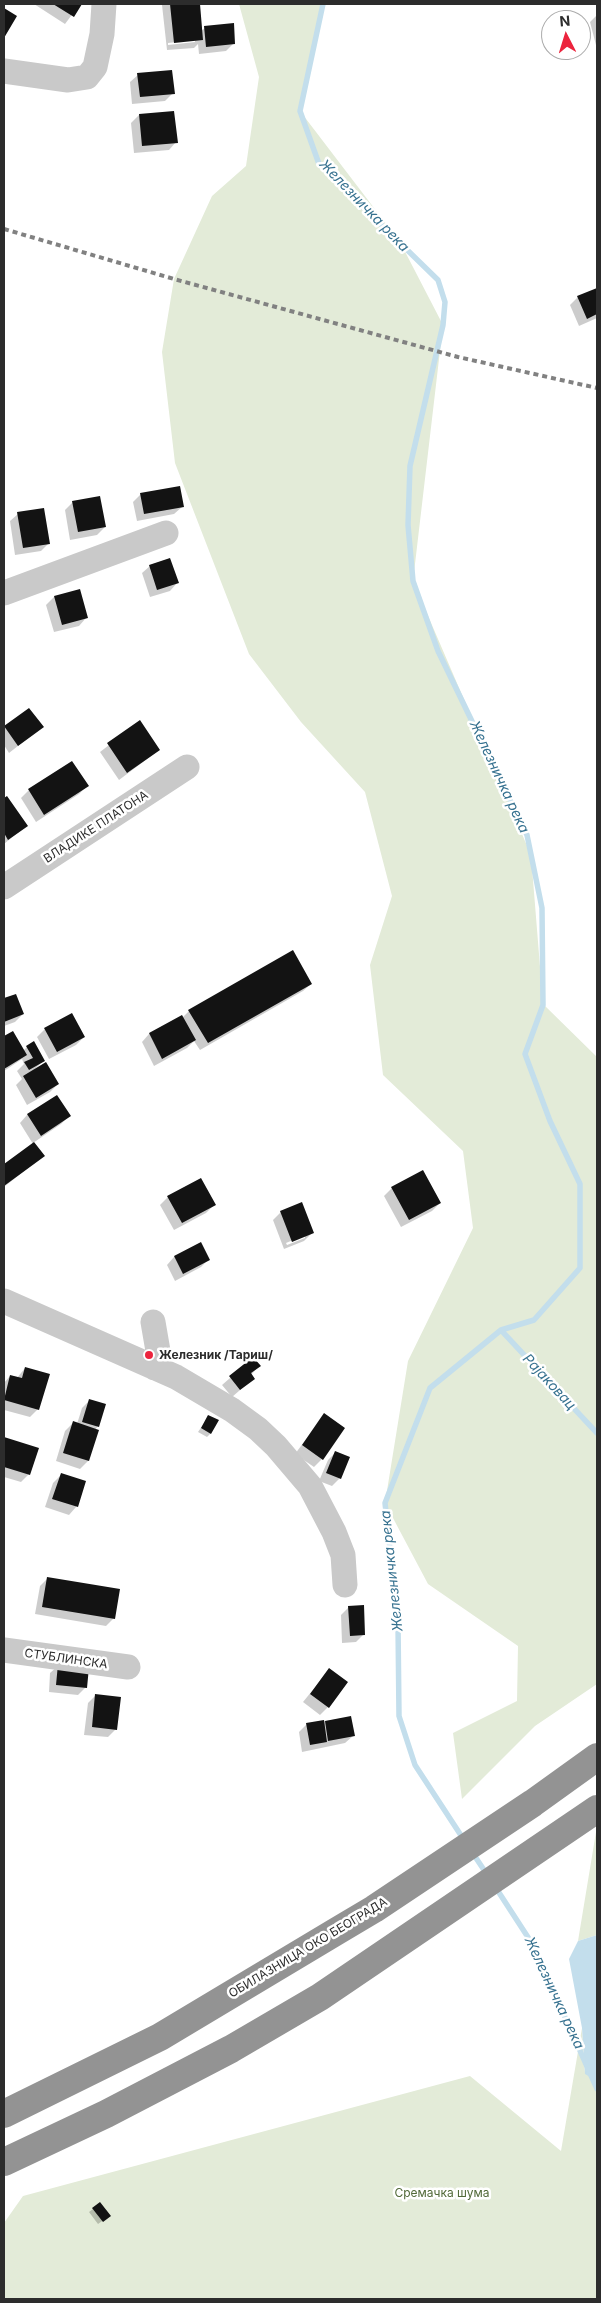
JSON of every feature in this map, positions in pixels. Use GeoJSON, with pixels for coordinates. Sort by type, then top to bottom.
{"type":"FeatureCollection","features":[{"type":"Feature","properties":{"kind":"highway","name":"ОБИЛАЗНИЦА ОКО БЕОГРАДА"},"geometry":{"type":"LineString","coordinates":[[4,2114],[160,2037],[374,1909],[533,1803],[597,1757]]}},
{"type":"Feature","properties":{"kind":"highway"},"geometry":{"type":"LineString","coordinates":[[4,2162],[106,2114],[231,2049],[320,1997],[597,1809]]}},
{"type":"Feature","properties":{"kind":"street"},"geometry":{"type":"LineString","coordinates":[[4,70],[68,80],[87,77],[95,67],[102,34],[104,4]]}},
{"type":"Feature","properties":{"kind":"street"},"geometry":{"type":"LineString","coordinates":[[4,593],[166,533]]}},
{"type":"Feature","properties":{"kind":"street","name":"ВЛАДИКЕ ПЛАТОНА"},"geometry":{"type":"LineString","coordinates":[[4,886],[187,767]]}},
{"type":"Feature","properties":{"kind":"street"},"geometry":{"type":"LineString","coordinates":[[4,1301],[176,1377],[232,1410],[258,1429],[276,1446],[310,1486],[334,1532],[344,1560],[345,1585]]}},
{"type":"Feature","properties":{"kind":"street"},"geometry":{"type":"LineString","coordinates":[[153,1322],[158,1351],[155,1368]]}},
{"type":"Feature","properties":{"kind":"street","name":"СТУБЛИНСКА"},"geometry":{"type":"LineString","coordinates":[[4,1650],[128,1667]]}},
{"type":"Feature","properties":{"kind":"green space"},"geometry":{"type":"Polygon","coordinates":[[[239,4],[323,4],[300,111],[400,242],[443,325],[413,581],[531,855],[543,1004],[597,1057],[597,1684],[535,1726],[462,1799],[453,1733],[517,1701],[518,1646],[428,1584],[385,1503],[408,1361],[473,1228],[463,1151],[383,1075],[370,965],[392,896],[365,792],[301,722],[249,654],[175,463],[162,352],[174,279],[212,196],[246,166],[259,77],[239,4]]]}},
{"type":"Feature","properties":{"kind":"green space"},"geometry":{"type":"Polygon","coordinates":[[[596,1832],[597,1935],[578,1941],[596,1832]]]}},
{"type":"Feature","properties":{"kind":"green space","name":"Сремачка шума"},"geometry":{"type":"Polygon","coordinates":[[[582,2028],[585,2073],[597,2081],[597,2299],[4,2299],[4,2223],[23,2196],[470,2076],[561,2151],[582,2028]]]}},
{"type":"Feature","properties":{"kind":"water"},"geometry":{"type":"Polygon","coordinates":[[[597,1935],[597,2081],[585,2074],[582,2028],[569,1959],[578,1941],[597,1935]]]}},
{"type":"Feature","properties":{"kind":"building"},"geometry":{"type":"Polygon","coordinates":[[[53,4],[82,4],[74,17],[53,4]]]}},
{"type":"Feature","properties":{"kind":"building"},"geometry":{"type":"Polygon","coordinates":[[[170,4],[200,4],[203,40],[174,43],[170,4]]]}},
{"type":"Feature","properties":{"kind":"building"},"geometry":{"type":"Polygon","coordinates":[[[4,8],[17,16],[4,38],[4,8]]]}},
{"type":"Feature","properties":{"kind":"building"},"geometry":{"type":"Polygon","coordinates":[[[234,23],[235,44],[206,47],[204,26],[234,23]]]}},
{"type":"Feature","properties":{"kind":"building"},"geometry":{"type":"Polygon","coordinates":[[[172,70],[175,94],[140,97],[137,73],[172,70]]]}},
{"type":"Feature","properties":{"kind":"building"},"geometry":{"type":"Polygon","coordinates":[[[174,111],[178,143],[142,146],[139,114],[174,111]]]}},
{"type":"Feature","properties":{"kind":"building"},"geometry":{"type":"Polygon","coordinates":[[[597,288],[597,314],[587,319],[577,296],[597,288]]]}},
{"type":"Feature","properties":{"kind":"building"},"geometry":{"type":"Polygon","coordinates":[[[180,486],[184,507],[144,514],[140,493],[180,486]]]}},
{"type":"Feature","properties":{"kind":"building"},"geometry":{"type":"Polygon","coordinates":[[[100,496],[106,527],[78,532],[72,501],[100,496]]]}},
{"type":"Feature","properties":{"kind":"building"},"geometry":{"type":"Polygon","coordinates":[[[44,508],[50,544],[23,548],[17,512],[44,508]]]}},
{"type":"Feature","properties":{"kind":"building"},"geometry":{"type":"Polygon","coordinates":[[[170,558],[179,583],[157,590],[149,565],[170,558]]]}},
{"type":"Feature","properties":{"kind":"building"},"geometry":{"type":"Polygon","coordinates":[[[80,589],[88,618],[62,625],[54,596],[80,589]]]}},
{"type":"Feature","properties":{"kind":"building"},"geometry":{"type":"Polygon","coordinates":[[[29,708],[44,727],[18,746],[4,726],[29,708]]]}},
{"type":"Feature","properties":{"kind":"building"},"geometry":{"type":"Polygon","coordinates":[[[140,720],[160,750],[127,773],[107,743],[140,720]]]}},
{"type":"Feature","properties":{"kind":"building"},"geometry":{"type":"Polygon","coordinates":[[[72,761],[89,786],[44,815],[28,789],[72,761]]]}},
{"type":"Feature","properties":{"kind":"building"},"geometry":{"type":"Polygon","coordinates":[[[7,796],[28,826],[8,840],[4,833],[4,798],[7,796]]]}},
{"type":"Feature","properties":{"kind":"building"},"geometry":{"type":"Polygon","coordinates":[[[293,950],[312,984],[208,1043],[188,1010],[293,950]]]}},
{"type":"Feature","properties":{"kind":"building"},"geometry":{"type":"Polygon","coordinates":[[[16,994],[24,1014],[4,1022],[4,998],[16,994]]]}},
{"type":"Feature","properties":{"kind":"building"},"geometry":{"type":"Polygon","coordinates":[[[72,1013],[85,1037],[57,1052],[44,1028],[72,1013]]]}},
{"type":"Feature","properties":{"kind":"building"},"geometry":{"type":"Polygon","coordinates":[[[182,1015],[196,1040],[162,1059],[149,1033],[182,1015]]]}},
{"type":"Feature","properties":{"kind":"building"},"geometry":{"type":"Polygon","coordinates":[[[13,1031],[27,1055],[4,1069],[4,1036],[13,1031]]]}},
{"type":"Feature","properties":{"kind":"building"},"geometry":{"type":"Polygon","coordinates":[[[34,1041],[45,1061],[29,1070],[24,1062],[33,1058],[26,1046],[34,1041]]]}},
{"type":"Feature","properties":{"kind":"building"},"geometry":{"type":"Polygon","coordinates":[[[46,1062],[59,1084],[36,1098],[23,1076],[46,1062]]]}},
{"type":"Feature","properties":{"kind":"building"},"geometry":{"type":"Polygon","coordinates":[[[57,1095],[71,1116],[41,1136],[27,1114],[57,1095]]]}},
{"type":"Feature","properties":{"kind":"building"},"geometry":{"type":"Polygon","coordinates":[[[34,1142],[45,1156],[4,1186],[4,1164],[34,1142]]]}},
{"type":"Feature","properties":{"kind":"building"},"geometry":{"type":"Polygon","coordinates":[[[423,1170],[441,1203],[409,1220],[391,1187],[423,1170]]]}},
{"type":"Feature","properties":{"kind":"building"},"geometry":{"type":"Polygon","coordinates":[[[201,1178],[216,1205],[182,1223],[167,1196],[201,1178]]]}},
{"type":"Feature","properties":{"kind":"building"},"geometry":{"type":"Polygon","coordinates":[[[302,1202],[314,1233],[292,1242],[280,1211],[302,1202]]]}},
{"type":"Feature","properties":{"kind":"building"},"geometry":{"type":"Polygon","coordinates":[[[201,1242],[210,1260],[183,1274],[174,1256],[201,1242]]]}},
{"type":"Feature","properties":{"kind":"building"},"geometry":{"type":"Polygon","coordinates":[[[253,1357],[261,1366],[251,1373],[255,1379],[240,1390],[229,1376],[253,1357]]]}},
{"type":"Feature","properties":{"kind":"building"},"geometry":{"type":"Polygon","coordinates":[[[25,1367],[50,1374],[39,1410],[4,1400],[10,1375],[22,1378],[25,1367]]]}},
{"type":"Feature","properties":{"kind":"building"},"geometry":{"type":"Polygon","coordinates":[[[89,1399],[106,1404],[99,1427],[82,1422],[89,1399]]]}},
{"type":"Feature","properties":{"kind":"building"},"geometry":{"type":"Polygon","coordinates":[[[324,1413],[345,1428],[323,1460],[302,1445],[324,1413]]]}},
{"type":"Feature","properties":{"kind":"building"},"geometry":{"type":"Polygon","coordinates":[[[208,1415],[219,1420],[211,1434],[201,1428],[208,1415]]]}},
{"type":"Feature","properties":{"kind":"building"},"geometry":{"type":"Polygon","coordinates":[[[73,1421],[99,1430],[89,1461],[63,1453],[73,1421]]]}},
{"type":"Feature","properties":{"kind":"building"},"geometry":{"type":"Polygon","coordinates":[[[4,1437],[39,1448],[30,1475],[4,1467],[4,1437]]]}},
{"type":"Feature","properties":{"kind":"building"},"geometry":{"type":"Polygon","coordinates":[[[335,1451],[350,1457],[341,1479],[326,1473],[335,1451]]]}},
{"type":"Feature","properties":{"kind":"building"},"geometry":{"type":"Polygon","coordinates":[[[61,1473],[86,1481],[78,1507],[52,1499],[61,1473]]]}},
{"type":"Feature","properties":{"kind":"building"},"geometry":{"type":"Polygon","coordinates":[[[47,1577],[120,1589],[115,1619],[42,1607],[47,1577]]]}},
{"type":"Feature","properties":{"kind":"building"},"geometry":{"type":"Polygon","coordinates":[[[364,1605],[365,1635],[350,1636],[348,1606],[364,1605]]]}},
{"type":"Feature","properties":{"kind":"building"},"geometry":{"type":"Polygon","coordinates":[[[58,1664],[89,1667],[87,1688],[56,1685],[58,1664]]]}},
{"type":"Feature","properties":{"kind":"building"},"geometry":{"type":"Polygon","coordinates":[[[329,1668],[348,1682],[329,1708],[310,1694],[329,1668]]]}},
{"type":"Feature","properties":{"kind":"building"},"geometry":{"type":"Polygon","coordinates":[[[95,1694],[121,1697],[117,1730],[92,1727],[95,1694]]]}},
{"type":"Feature","properties":{"kind":"building"},"geometry":{"type":"Polygon","coordinates":[[[351,1716],[355,1736],[328,1741],[325,1721],[351,1716]]]}},
{"type":"Feature","properties":{"kind":"building"},"geometry":{"type":"Polygon","coordinates":[[[324,1720],[327,1742],[310,1745],[306,1723],[324,1720]]]}},
{"type":"Feature","properties":{"kind":"building"},"geometry":{"type":"Polygon","coordinates":[[[100,2202],[111,2216],[103,2222],[92,2208],[100,2202]]]}},
{"type":"Feature","properties":{"kind":"waterway","name":"Железничка река"},"geometry":{"type":"LineString","coordinates":[[323,4],[300,111],[319,164],[438,280],[445,302],[443,325],[410,466],[408,525],[413,581],[438,651],[527,835],[542,908],[543,1005],[525,1054],[550,1121],[580,1184],[580,1268],[534,1320],[501,1330],[430,1388],[385,1503],[398,1623],[399,1716],[415,1765],[464,1840]]}},
{"type":"Feature","properties":{"kind":"waterway","name":"Рајаковац"},"geometry":{"type":"LineString","coordinates":[[501,1330],[597,1433]]}},
{"type":"Feature","properties":{"kind":"waterway","name":"Железничка река"},"geometry":{"type":"LineString","coordinates":[[472,1852],[488,1876]]}},
{"type":"Feature","properties":{"kind":"waterway","name":"Железничка река"},"geometry":{"type":"LineString","coordinates":[[496,1888],[533,1945],[597,2089]]}},
{"type":"Feature","properties":{"kind":"railway"},"geometry":{"type":"LineString","coordinates":[[4,229],[174,279],[458,357],[597,388]]}},
{"type":"Feature","properties":{"kind":"place","name":"Железник /Тариш/"},"geometry":{"type":"Point","coordinates":[149,1355]}}]}
